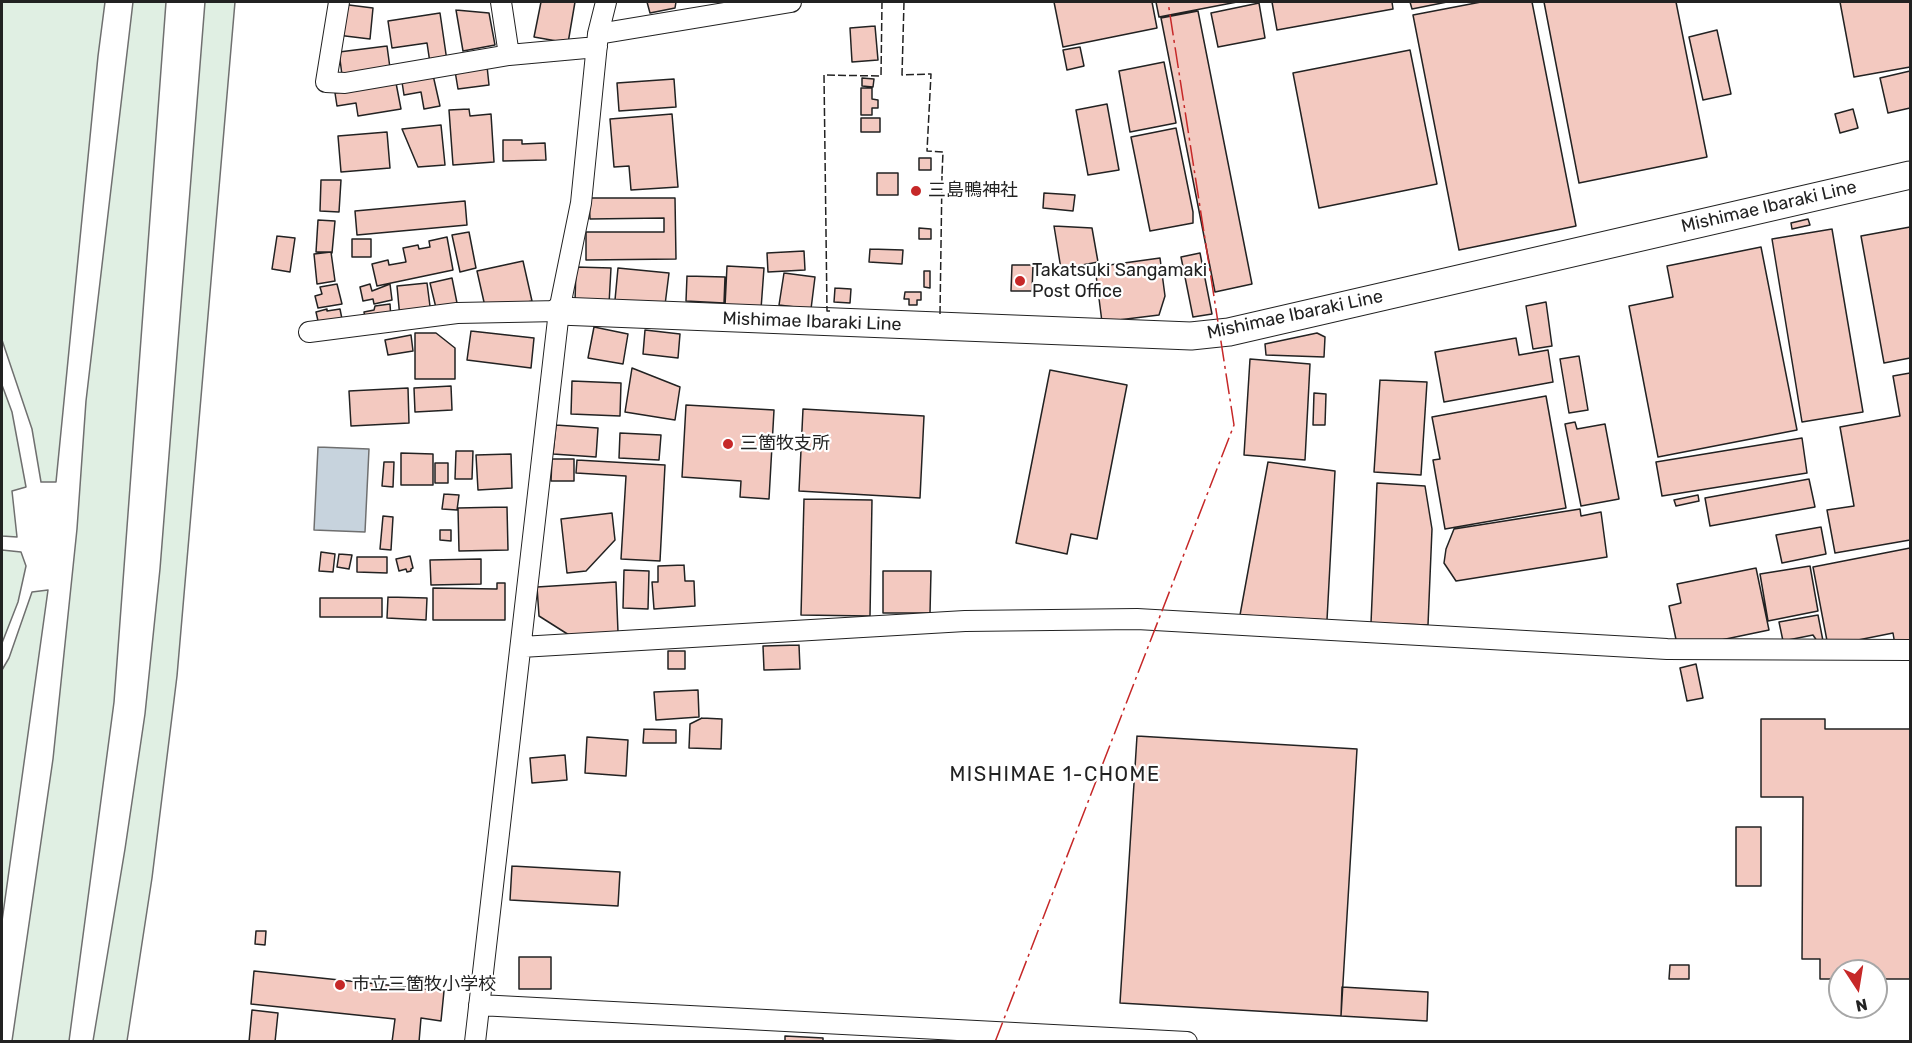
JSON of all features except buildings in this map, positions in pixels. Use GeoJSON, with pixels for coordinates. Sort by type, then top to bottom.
{"type":"FeatureCollection","features":[{"type":"Feature","properties":{"kind":"main road","name":"Mishimae Ibaraki Line"},"geometry":{"type":"LineString","coordinates":[[559,311],[1191,336],[1240,329],[1911,175]]}},
{"type":"Feature","properties":{"kind":"street"},"geometry":{"type":"LineString","coordinates":[[339,2],[326,82],[345,83],[598,40],[791,2]]}},
{"type":"Feature","properties":{"kind":"street"},"geometry":{"type":"LineString","coordinates":[[501,2],[509,55]]}},
{"type":"Feature","properties":{"kind":"street"},"geometry":{"type":"LineString","coordinates":[[475,1041],[559,311],[581,203],[598,40],[606,2]]}},
{"type":"Feature","properties":{"kind":"street"},"geometry":{"type":"LineString","coordinates":[[309,332],[457,313],[559,311]]}},
{"type":"Feature","properties":{"kind":"street"},"geometry":{"type":"LineString","coordinates":[[520,647],[965,621],[1137,620],[1667,649],[1911,650]]}},
{"type":"Feature","properties":{"kind":"street"},"geometry":{"type":"LineString","coordinates":[[479,1005],[1187,1041]]}},
{"type":"Feature","properties":{"kind":"green space"},"geometry":{"type":"Polygon","coordinates":[[[2,2],[105,2],[56,482],[41,482],[32,429],[2,340],[2,2]]]}},
{"type":"Feature","properties":{"kind":"green space"},"geometry":{"type":"Polygon","coordinates":[[[133,2],[166,2],[114,702],[69,1041],[12,1041],[53,759],[77,529],[86,401],[133,2]]]}},
{"type":"Feature","properties":{"kind":"green space"},"geometry":{"type":"Polygon","coordinates":[[[205,2],[235,2],[177,676],[152,878],[127,1041],[93,1041],[145,714],[160,569],[205,2]]]}},
{"type":"Feature","properties":{"kind":"green space"},"geometry":{"type":"Polygon","coordinates":[[[2,385],[12,412],[26,487],[12,491],[17,537],[2,536],[2,385]]]}},
{"type":"Feature","properties":{"kind":"green space"},"geometry":{"type":"Polygon","coordinates":[[[2,550],[21,552],[26,566],[18,602],[2,643],[2,550]]]}},
{"type":"Feature","properties":{"kind":"green space"},"geometry":{"type":"Polygon","coordinates":[[[48,590],[2,921],[2,670],[9,658],[32,592],[48,590]]]}},
{"type":"Feature","properties":{"kind":"shaded area"},"geometry":{"type":"Polygon","coordinates":[[[318,447],[369,449],[365,532],[314,530],[318,447]]]}},
{"type":"Feature","properties":{"kind":"fence"},"geometry":{"type":"LineString","coordinates":[[830,311],[827,311],[824,75],[881,76],[882,2]]}},
{"type":"Feature","properties":{"kind":"fence"},"geometry":{"type":"LineString","coordinates":[[904,2],[902,75],[931,74],[927,151],[943,152],[942,175]]}},
{"type":"Feature","properties":{"kind":"fence"},"geometry":{"type":"LineString","coordinates":[[940,314],[942,176]]}},
{"type":"Feature","properties":{"kind":"power"},"geometry":{"type":"LineString","coordinates":[[995,1042],[1234,425],[1168,2]]}},
{"type":"Feature","properties":{"kind":"place","name":"三島鴨神社"},"geometry":{"type":"Point","coordinates":[916,191]}},
{"type":"Feature","properties":{"kind":"place","name":"Takatsuki Sangamaki Post Office"},"geometry":{"type":"Point","coordinates":[1020,281]}},
{"type":"Feature","properties":{"kind":"place","name":"三箇牧支所"},"geometry":{"type":"Point","coordinates":[728,444]}},
{"type":"Feature","properties":{"kind":"place","name":"市立三箇牧小学校"},"geometry":{"type":"Point","coordinates":[340,985]}},
{"type":"Feature","properties":{"kind":"district","name":"MISHIMAE 1-CHOME"},"geometry":{"type":"Point","coordinates":[1055,775]}}]}
